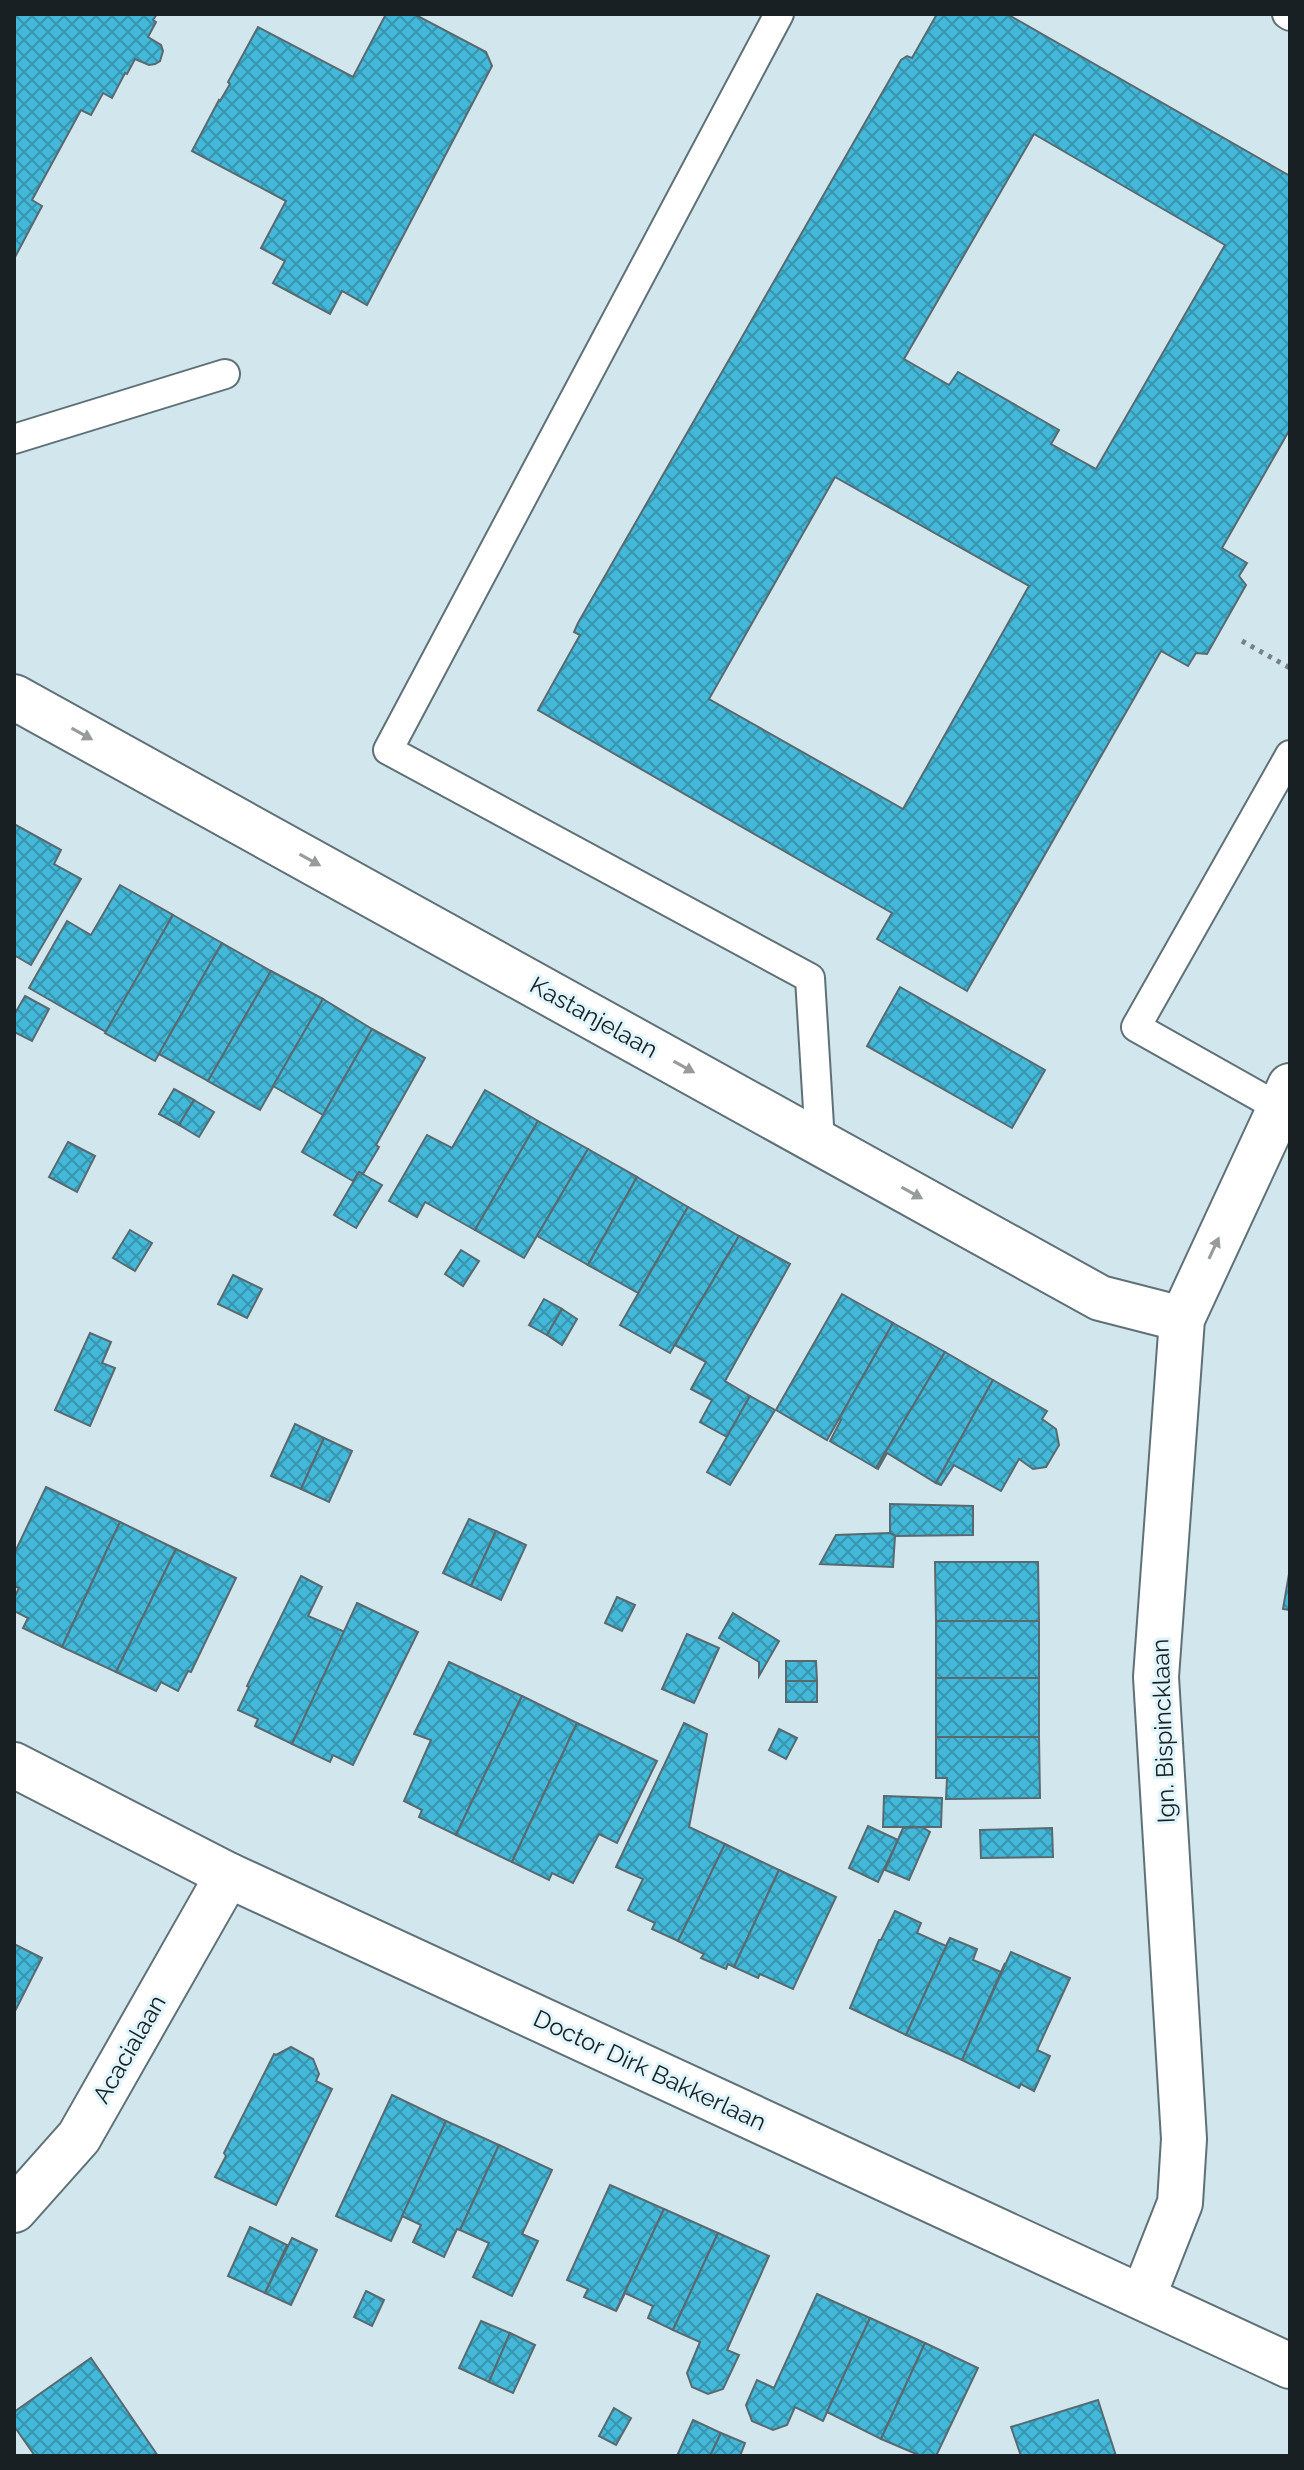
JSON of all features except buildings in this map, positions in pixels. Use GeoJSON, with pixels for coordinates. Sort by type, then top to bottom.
{"type":"FeatureCollection","features":[{"type":"Feature","properties":{"kind":"street","name":"Kastanjelaan"},"geometry":{"type":"LineString","coordinates":[[14,697],[1100,1298],[1182,1319]]}},
{"type":"Feature","properties":{"kind":"street","name":"Ign. Bispincklaan"},"geometry":{"type":"LineString","coordinates":[[1143,2297],[1180,2203],[1184,2139],[1156,1677],[1182,1319],[1284,1097]]}},
{"type":"Feature","properties":{"kind":"street","name":"Doctor Dirk Bakkerlaan"},"geometry":{"type":"LineString","coordinates":[[14,1765],[228,1875],[1290,2366]]}},
{"type":"Feature","properties":{"kind":"street","name":"Acacialaan"},"geometry":{"type":"LineString","coordinates":[[14,2210],[79,2137],[228,1875]]}},
{"type":"Feature","properties":{"kind":"lane"},"geometry":{"type":"LineString","coordinates":[[779,14],[388,750],[810,978],[820,1142]]}},
{"type":"Feature","properties":{"kind":"lane"},"geometry":{"type":"LineString","coordinates":[[14,439],[225,374]]}},
{"type":"Feature","properties":{"kind":"lane"},"geometry":{"type":"LineString","coordinates":[[1284,1097],[1136,1027],[1290,755]]}},
{"type":"Feature","properties":{"kind":"path"},"geometry":{"type":"LineString","coordinates":[[1242,641],[1290,668]]}}]}
